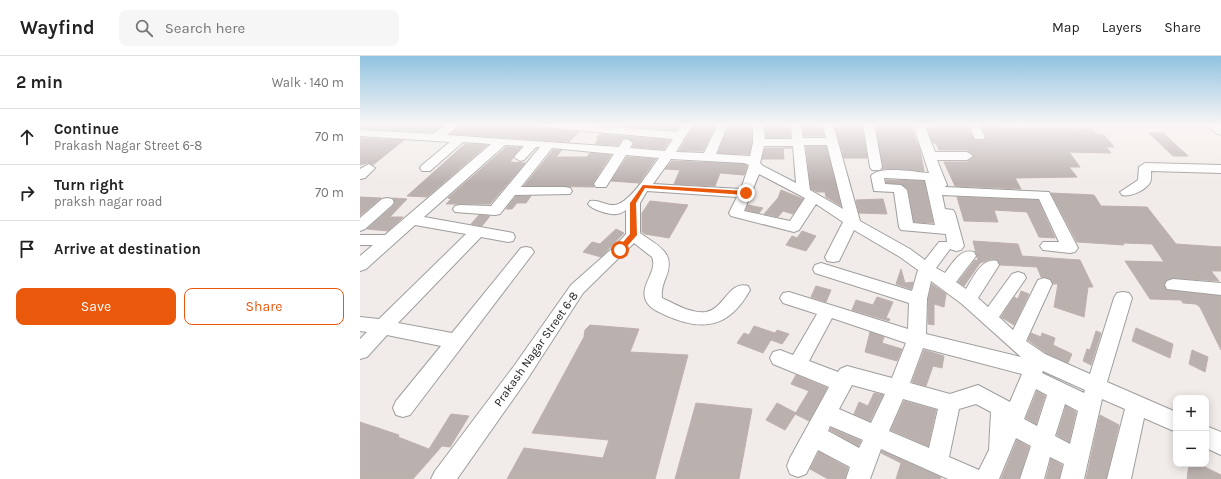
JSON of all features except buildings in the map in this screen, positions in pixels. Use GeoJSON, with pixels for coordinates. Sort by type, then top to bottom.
{"type":"FeatureCollection","features":[{"type":"Feature","properties":{"kind":"street"},"geometry":{"type":"LineString","coordinates":[[426,168],[454,144]]}},
{"type":"Feature","properties":{"kind":"street"},"geometry":{"type":"LineString","coordinates":[[360,265],[388,240],[414,220],[499,144]]}},
{"type":"Feature","properties":{"kind":"street"},"geometry":{"type":"LineString","coordinates":[[520,157],[530,144]]}},
{"type":"Feature","properties":{"kind":"street"},"geometry":{"type":"LineString","coordinates":[[544,144],[668,155],[746,160],[755,164],[761,171],[827,204],[868,234],[905,253],[926,270],[968,298],[1016,343],[1034,369],[1058,391],[1090,406]]}},
{"type":"Feature","properties":{"kind":"street"},"geometry":{"type":"LineString","coordinates":[[460,209],[495,211],[549,144]]}},
{"type":"Feature","properties":{"kind":"street"},"geometry":{"type":"LineString","coordinates":[[601,184],[626,144]]}},
{"type":"Feature","properties":{"kind":"street"},"geometry":{"type":"LineString","coordinates":[[595,204],[615,210],[633,202],[675,144]]}},
{"type":"Feature","properties":{"kind":"street"},"geometry":{"type":"LineString","coordinates":[[708,158],[714,144]]}},
{"type":"Feature","properties":{"kind":"street"},"geometry":{"type":"LineString","coordinates":[[759,144],[755,164],[746,193],[736,213],[794,227],[808,195],[799,144]]}},
{"type":"Feature","properties":{"kind":"street"},"geometry":{"type":"LineString","coordinates":[[833,144],[852,223],[833,257]]}},
{"type":"Feature","properties":{"kind":"street"},"geometry":{"type":"LineString","coordinates":[[872,144],[876,167]]}},
{"type":"Feature","properties":{"kind":"street"},"geometry":{"type":"LineString","coordinates":[[815,436],[861,471],[898,388],[917,339],[918,299],[926,270],[950,246],[931,156],[927,144]]}},
{"type":"Feature","properties":{"kind":"street"},"geometry":{"type":"LineString","coordinates":[[931,156],[967,156]]}},
{"type":"Feature","properties":{"kind":"street"},"geometry":{"type":"LineString","coordinates":[[1127,192],[1144,182],[1145,167],[1221,169]]}},
{"type":"Feature","properties":{"kind":"street"},"geometry":{"type":"LineString","coordinates":[[360,168],[369,168],[360,175]]}},
{"type":"Feature","properties":{"kind":"street"},"geometry":{"type":"LineString","coordinates":[[934,176],[877,176],[878,187],[900,190],[906,227],[947,230]]}},
{"type":"Feature","properties":{"kind":"street"},"geometry":{"type":"LineString","coordinates":[[934,176],[942,191],[947,230]]}},
{"type":"Feature","properties":{"kind":"street"},"geometry":{"type":"LineString","coordinates":[[643,187],[746,193]]}},
{"type":"Feature","properties":{"kind":"street"},"geometry":{"type":"LineString","coordinates":[[510,191],[565,191]]}},
{"type":"Feature","properties":{"kind":"street"},"geometry":{"type":"LineString","coordinates":[[942,191],[1044,195],[1070,248],[1048,246]]}},
{"type":"Feature","properties":{"kind":"street"},"geometry":{"type":"LineString","coordinates":[[360,226],[387,202]]}},
{"type":"Feature","properties":{"kind":"street"},"geometry":{"type":"LineString","coordinates":[[633,202],[634,235],[662,258],[662,265],[652,294],[653,300],[656,303],[696,319],[705,319],[720,313],[742,290]]}},
{"type":"Feature","properties":{"kind":"street"},"geometry":{"type":"LineString","coordinates":[[414,220],[508,237]]}},
{"type":"Feature","properties":{"kind":"street"},"geometry":{"type":"LineString","coordinates":[[360,351],[477,232]]}},
{"type":"Feature","properties":{"kind":"street","name":"Prakash Nagar Street 6-8"},"geometry":{"type":"LineString","coordinates":[[443,479],[521,372],[577,289],[620,250],[634,235]]}},
{"type":"Feature","properties":{"kind":"street"},"geometry":{"type":"LineString","coordinates":[[360,240],[388,240]]}},
{"type":"Feature","properties":{"kind":"street"},"geometry":{"type":"LineString","coordinates":[[403,408],[526,252]]}},
{"type":"Feature","properties":{"kind":"street"},"geometry":{"type":"LineString","coordinates":[[946,283],[968,256]]}},
{"type":"Feature","properties":{"kind":"street"},"geometry":{"type":"LineString","coordinates":[[968,298],[991,266]]}},
{"type":"Feature","properties":{"kind":"street"},"geometry":{"type":"LineString","coordinates":[[821,269],[918,299]]}},
{"type":"Feature","properties":{"kind":"street"},"geometry":{"type":"LineString","coordinates":[[989,318],[1018,278]]}},
{"type":"Feature","properties":{"kind":"street"},"geometry":{"type":"LineString","coordinates":[[1016,343],[1044,284]]}},
{"type":"Feature","properties":{"kind":"street"},"geometry":{"type":"LineString","coordinates":[[1173,285],[1221,289]]}},
{"type":"Feature","properties":{"kind":"street"},"geometry":{"type":"LineString","coordinates":[[789,298],[917,339],[1097,385],[1173,421]]}},
{"type":"Feature","properties":{"kind":"street"},"geometry":{"type":"LineString","coordinates":[[1011,423],[1044,441],[1075,469],[1090,406],[1123,298]]}},
{"type":"Feature","properties":{"kind":"street"},"geometry":{"type":"LineString","coordinates":[[828,310],[788,362],[842,383]]}},
{"type":"Feature","properties":{"kind":"street"},"geometry":{"type":"LineString","coordinates":[[360,324],[456,341]]}},
{"type":"Feature","properties":{"kind":"street"},"geometry":{"type":"LineString","coordinates":[[827,414],[937,461],[985,478],[1000,451],[1034,369]]}},
{"type":"Feature","properties":{"kind":"street"},"geometry":{"type":"LineString","coordinates":[[798,466],[847,375],[950,403],[978,394],[1002,407],[1000,451]]}},
{"type":"Feature","properties":{"kind":"street"},"geometry":{"type":"LineString","coordinates":[[1032,479],[1058,391]]}},
{"type":"Feature","properties":{"kind":"street"},"geometry":{"type":"LineString","coordinates":[[937,461],[950,403]]}},
{"type":"Feature","properties":{"kind":"street"},"geometry":{"type":"LineString","coordinates":[[1119,479],[1137,404]]}},
{"type":"Feature","properties":{"kind":"street"},"geometry":{"type":"LineString","coordinates":[[1209,438],[1221,444]]}},
{"type":"Feature","properties":{"kind":"route"},"geometry":{"type":"LineString","coordinates":[[620,250],[634,235],[633,203],[643,187],[746,193]]}}]}
